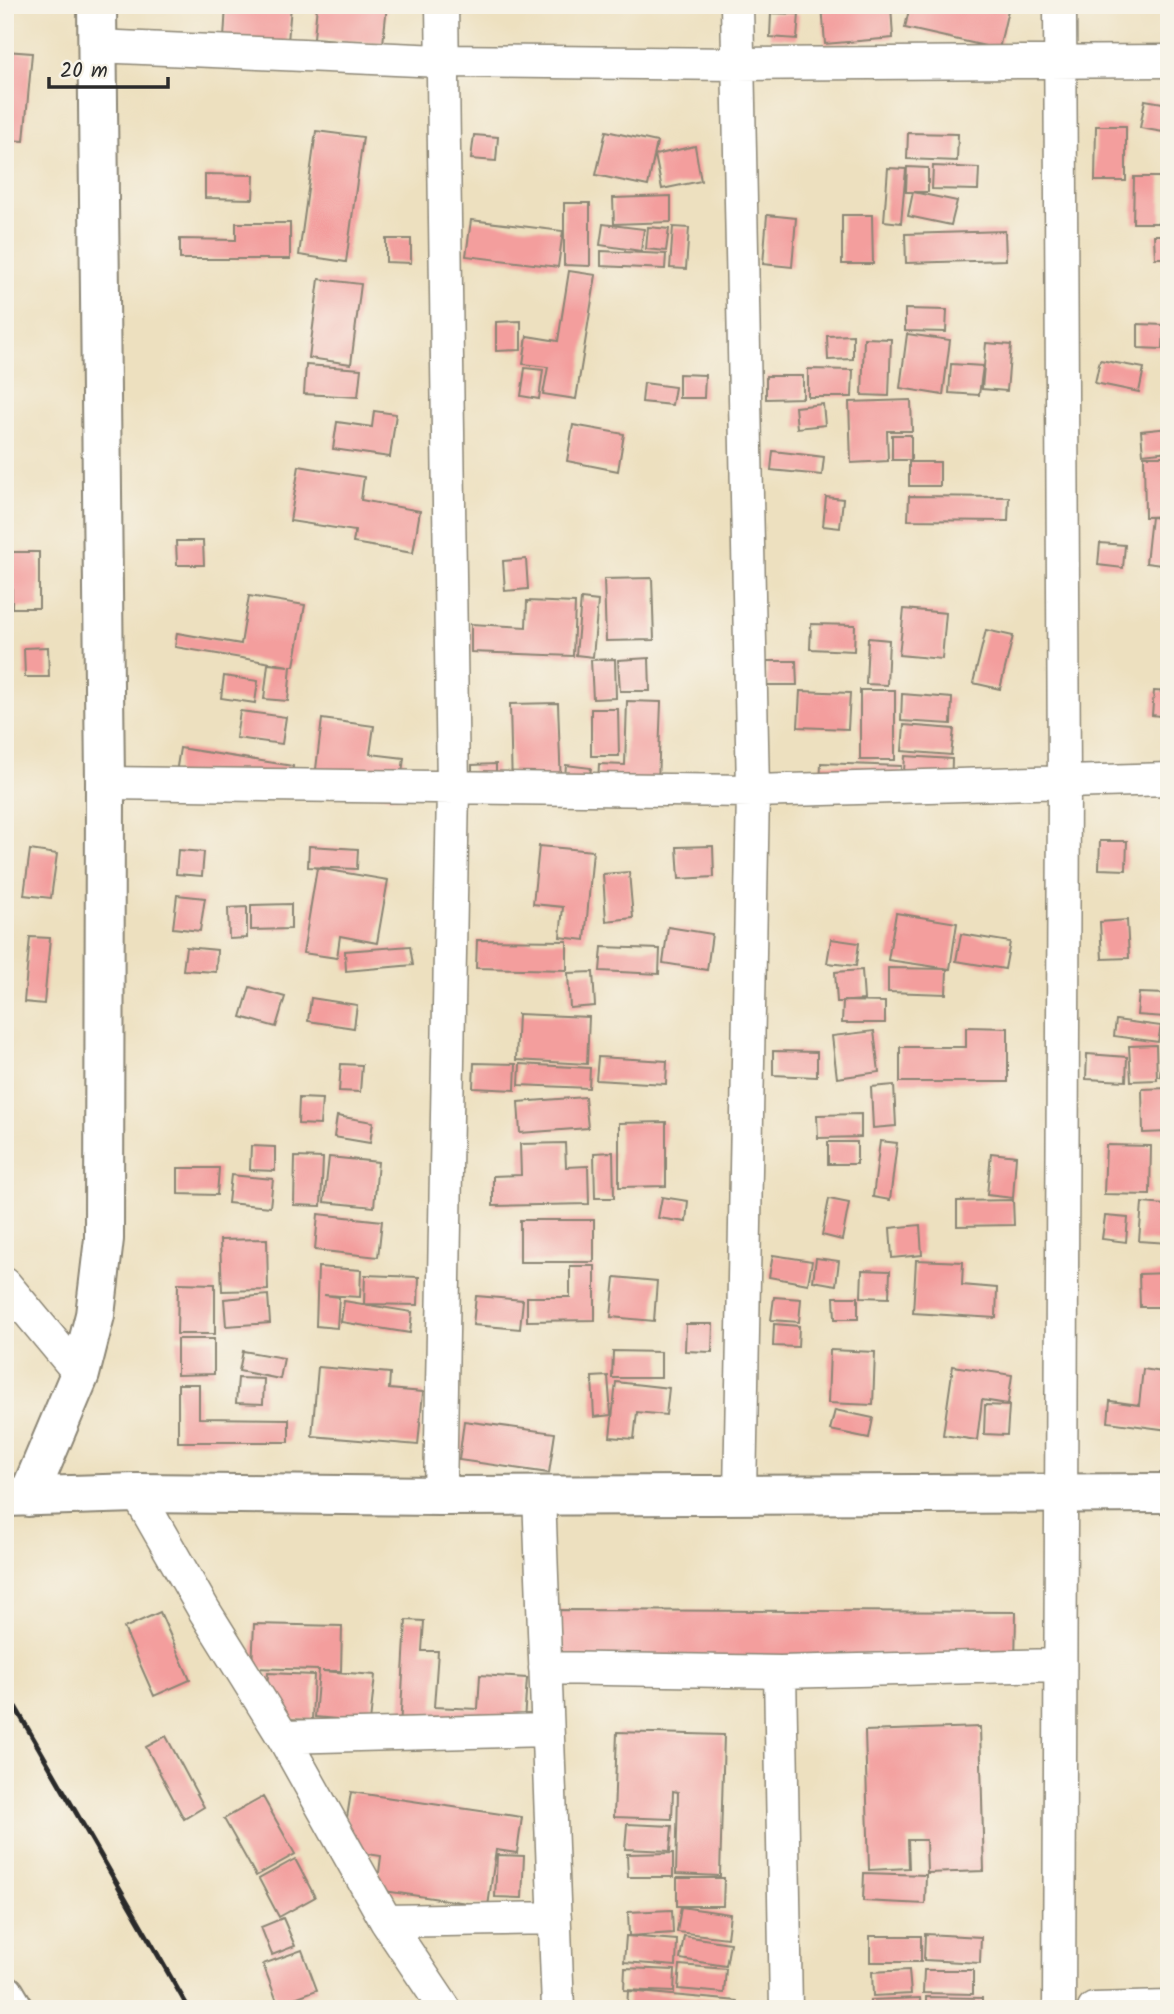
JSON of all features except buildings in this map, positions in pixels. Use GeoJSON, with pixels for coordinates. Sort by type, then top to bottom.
{"type":"FeatureCollection","features":[{"type":"Feature","properties":{"kind":"street"},"geometry":{"type":"LineString","coordinates":[[97,5],[105,783],[104,1239],[95,1315],[80,1374],[17,1497],[137,1493],[440,1496],[1169,1493]]}},
{"type":"Feature","properties":{"kind":"street"},"geometry":{"type":"LineString","coordinates":[[440,1496],[453,789],[442,5]]}},
{"type":"Feature","properties":{"kind":"street"},"geometry":{"type":"LineString","coordinates":[[737,5],[736,64],[753,791],[740,1494]]}},
{"type":"Feature","properties":{"kind":"street"},"geometry":{"type":"LineString","coordinates":[[1059,2009],[1058,1665],[1065,780],[1060,5]]}},
{"type":"Feature","properties":{"kind":"street"},"geometry":{"type":"LineString","coordinates":[[96,46],[441,61],[736,64],[1169,61]]}},
{"type":"Feature","properties":{"kind":"street"},"geometry":{"type":"LineString","coordinates":[[105,783],[753,791],[1169,779]]}},
{"type":"Feature","properties":{"kind":"street"},"geometry":{"type":"LineString","coordinates":[[5,1284],[80,1374]]}},
{"type":"Feature","properties":{"kind":"street"},"geometry":{"type":"LineString","coordinates":[[137,1493],[204,1610],[284,1737],[386,1921],[445,2009]]}},
{"type":"Feature","properties":{"kind":"street"},"geometry":{"type":"LineString","coordinates":[[539,1495],[558,2009]]}},
{"type":"Feature","properties":{"kind":"street"},"geometry":{"type":"LineString","coordinates":[[545,1668],[780,1672],[1058,1665]]}},
{"type":"Feature","properties":{"kind":"street"},"geometry":{"type":"LineString","coordinates":[[780,1672],[786,2009]]}},
{"type":"Feature","properties":{"kind":"street"},"geometry":{"type":"LineString","coordinates":[[284,1737],[547,1730]]}},
{"type":"Feature","properties":{"kind":"street"},"geometry":{"type":"LineString","coordinates":[[386,1921],[555,1918]]}},
{"type":"Feature","properties":{"kind":"street"},"geometry":{"type":"LineString","coordinates":[[5,1994],[14,2009]]}},
{"type":"Feature","properties":{"kind":"street"},"geometry":{"type":"LineString","coordinates":[[1094,2009],[1169,2007]]}},
{"type":"Feature","properties":{"kind":"railway"},"geometry":{"type":"LineString","coordinates":[[5,1689],[189,2009]]}}]}
